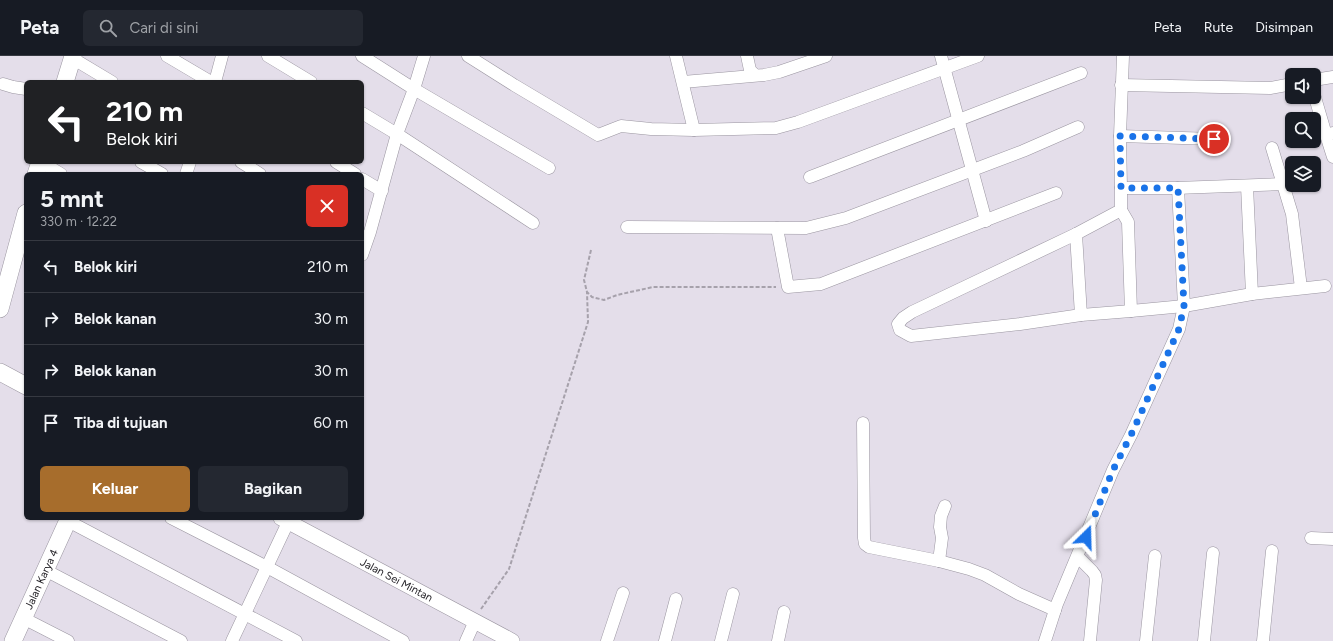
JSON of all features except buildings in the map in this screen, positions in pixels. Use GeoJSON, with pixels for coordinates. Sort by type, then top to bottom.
{"type":"FeatureCollection","features":[{"type":"Feature","properties":{"kind":"main road"},"geometry":{"type":"LineString","coordinates":[[66,80],[72,57]]}},
{"type":"Feature","properties":{"kind":"main road"},"geometry":{"type":"LineString","coordinates":[[0,309],[24,220]]}},
{"type":"Feature","properties":{"kind":"main road"},"geometry":{"type":"LineString","coordinates":[[0,372],[24,385]]}},
{"type":"Feature","properties":{"kind":"main road","name":"Jalan Karya 4"},"geometry":{"type":"LineString","coordinates":[[13,641],[68,520]]}},
{"type":"Feature","properties":{"kind":"street"},"geometry":{"type":"LineString","coordinates":[[167,56],[208,80]]}},
{"type":"Feature","properties":{"kind":"street"},"geometry":{"type":"LineString","coordinates":[[215,80],[222,56]]}},
{"type":"Feature","properties":{"kind":"street"},"geometry":{"type":"LineString","coordinates":[[268,56],[307,80]]}},
{"type":"Feature","properties":{"kind":"street"},"geometry":{"type":"LineString","coordinates":[[362,56],[414,89],[549,168]]}},
{"type":"Feature","properties":{"kind":"street"},"geometry":{"type":"LineString","coordinates":[[364,240],[370,232],[397,134],[414,89],[424,56]]}},
{"type":"Feature","properties":{"kind":"street"},"geometry":{"type":"LineString","coordinates":[[468,56],[598,135],[621,126],[694,130],[776,128],[798,122],[978,56]]}},
{"type":"Feature","properties":{"kind":"street"},"geometry":{"type":"LineString","coordinates":[[676,56],[694,130]]}},
{"type":"Feature","properties":{"kind":"street"},"geometry":{"type":"LineString","coordinates":[[747,56],[750,70],[755,75]]}},
{"type":"Feature","properties":{"kind":"street"},"geometry":{"type":"LineString","coordinates":[[682,82],[778,72],[826,56]]}},
{"type":"Feature","properties":{"kind":"street"},"geometry":{"type":"LineString","coordinates":[[941,56],[943,68],[986,221]]}},
{"type":"Feature","properties":{"kind":"street"},"geometry":{"type":"LineString","coordinates":[[1122,56],[1120,136],[1121,210],[1128,222],[1131,312]]}},
{"type":"Feature","properties":{"kind":"street"},"geometry":{"type":"LineString","coordinates":[[72,57],[109,80]]}},
{"type":"Feature","properties":{"kind":"street"},"geometry":{"type":"LineString","coordinates":[[810,177],[1081,73]]}},
{"type":"Feature","properties":{"kind":"street"},"geometry":{"type":"LineString","coordinates":[[1321,79],[1333,77]]}},
{"type":"Feature","properties":{"kind":"street"},"geometry":{"type":"LineString","coordinates":[[3,84],[13,88],[24,89]]}},
{"type":"Feature","properties":{"kind":"street"},"geometry":{"type":"LineString","coordinates":[[1121,85],[1270,88],[1285,85]]}},
{"type":"Feature","properties":{"kind":"street"},"geometry":{"type":"LineString","coordinates":[[1318,104],[1329,134],[1333,157]]}},
{"type":"Feature","properties":{"kind":"street"},"geometry":{"type":"LineString","coordinates":[[364,114],[397,134],[533,223]]}},
{"type":"Feature","properties":{"kind":"street"},"geometry":{"type":"LineString","coordinates":[[627,227],[806,228],[846,218],[973,171],[1078,127]]}},
{"type":"Feature","properties":{"kind":"street"},"geometry":{"type":"LineString","coordinates":[[1120,136],[1214,139]]}},
{"type":"Feature","properties":{"kind":"street"},"geometry":{"type":"LineString","coordinates":[[1272,148],[1292,214],[1301,288]]}},
{"type":"Feature","properties":{"kind":"street"},"geometry":{"type":"LineString","coordinates":[[44,164],[58,172]]}},
{"type":"Feature","properties":{"kind":"street"},"geometry":{"type":"LineString","coordinates":[[144,164],[158,172]]}},
{"type":"Feature","properties":{"kind":"street"},"geometry":{"type":"LineString","coordinates":[[244,164],[257,172]]}},
{"type":"Feature","properties":{"kind":"street"},"geometry":{"type":"LineString","coordinates":[[339,164],[352,172]]}},
{"type":"Feature","properties":{"kind":"street"},"geometry":{"type":"LineString","coordinates":[[364,180],[382,191]]}},
{"type":"Feature","properties":{"kind":"street"},"geometry":{"type":"LineString","coordinates":[[1121,188],[1178,188],[1283,184]]}},
{"type":"Feature","properties":{"kind":"street"},"geometry":{"type":"LineString","coordinates":[[1247,186],[1252,294]]}},
{"type":"Feature","properties":{"kind":"street"},"geometry":{"type":"LineString","coordinates":[[1046,641],[1055,610],[1113,470],[1131,435],[1179,329],[1184,306],[1178,188]]}},
{"type":"Feature","properties":{"kind":"street"},"geometry":{"type":"LineString","coordinates":[[778,228],[788,287],[821,284],[1056,193]]}},
{"type":"Feature","properties":{"kind":"street"},"geometry":{"type":"LineString","coordinates":[[1121,210],[1076,234],[912,312],[903,318],[898,324],[900,330],[911,336],[1020,324],[1081,315],[1131,312],[1184,306],[1252,294],[1325,286]]}},
{"type":"Feature","properties":{"kind":"street"},"geometry":{"type":"LineString","coordinates":[[1076,234],[1081,315]]}},
{"type":"Feature","properties":{"kind":"street"},"geometry":{"type":"LineString","coordinates":[[863,423],[865,544],[869,547],[939,561],[969,569],[985,575],[1019,594],[1055,610]]}},
{"type":"Feature","properties":{"kind":"street"},"geometry":{"type":"LineString","coordinates":[[939,561],[942,538],[940,527],[945,506]]}},
{"type":"Feature","properties":{"kind":"street"},"geometry":{"type":"LineString","coordinates":[[68,520],[296,641]]}},
{"type":"Feature","properties":{"kind":"street"},"geometry":{"type":"LineString","coordinates":[[174,520],[267,567],[403,641]]}},
{"type":"Feature","properties":{"kind":"street"},"geometry":{"type":"LineString","coordinates":[[232,641],[267,567],[287,520]]}},
{"type":"Feature","properties":{"kind":"street","name":"Jalan Sei Mintan"},"geometry":{"type":"LineString","coordinates":[[289,520],[512,641]]}},
{"type":"Feature","properties":{"kind":"street"},"geometry":{"type":"LineString","coordinates":[[1311,538],[1333,539]]}},
{"type":"Feature","properties":{"kind":"street"},"geometry":{"type":"LineString","coordinates":[[1263,641],[1272,551]]}},
{"type":"Feature","properties":{"kind":"street"},"geometry":{"type":"LineString","coordinates":[[1204,641],[1213,553]]}},
{"type":"Feature","properties":{"kind":"street"},"geometry":{"type":"LineString","coordinates":[[1146,641],[1155,556]]}},
{"type":"Feature","properties":{"kind":"street"},"geometry":{"type":"LineString","coordinates":[[1078,557],[1095,575],[1096,580],[1090,641]]}},
{"type":"Feature","properties":{"kind":"street"},"geometry":{"type":"LineString","coordinates":[[45,570],[180,641]]}},
{"type":"Feature","properties":{"kind":"street"},"geometry":{"type":"LineString","coordinates":[[607,641],[623,593]]}},
{"type":"Feature","properties":{"kind":"street"},"geometry":{"type":"LineString","coordinates":[[721,641],[733,594]]}},
{"type":"Feature","properties":{"kind":"street"},"geometry":{"type":"LineString","coordinates":[[665,641],[676,598]]}},
{"type":"Feature","properties":{"kind":"street"},"geometry":{"type":"LineString","coordinates":[[778,641],[784,612]]}},
{"type":"Feature","properties":{"kind":"street"},"geometry":{"type":"LineString","coordinates":[[23,618],[68,641]]}},
{"type":"Feature","properties":{"kind":"street"},"geometry":{"type":"LineString","coordinates":[[466,641],[475,621]]}},
{"type":"Feature","properties":{"kind":"path"},"geometry":{"type":"LineString","coordinates":[[475,621],[482,607],[509,568],[588,322],[587,292],[584,280],[591,250]]}},
{"type":"Feature","properties":{"kind":"path"},"geometry":{"type":"LineString","coordinates":[[587,292],[592,298],[604,300],[617,295],[653,288],[788,287]]}},
{"type":"Feature","properties":{"kind":"route"},"geometry":{"type":"LineString","coordinates":[[1086,537],[1113,470],[1131,435],[1179,329],[1184,306],[1178,188],[1121,188],[1120,136],[1214,139]]}}]}
